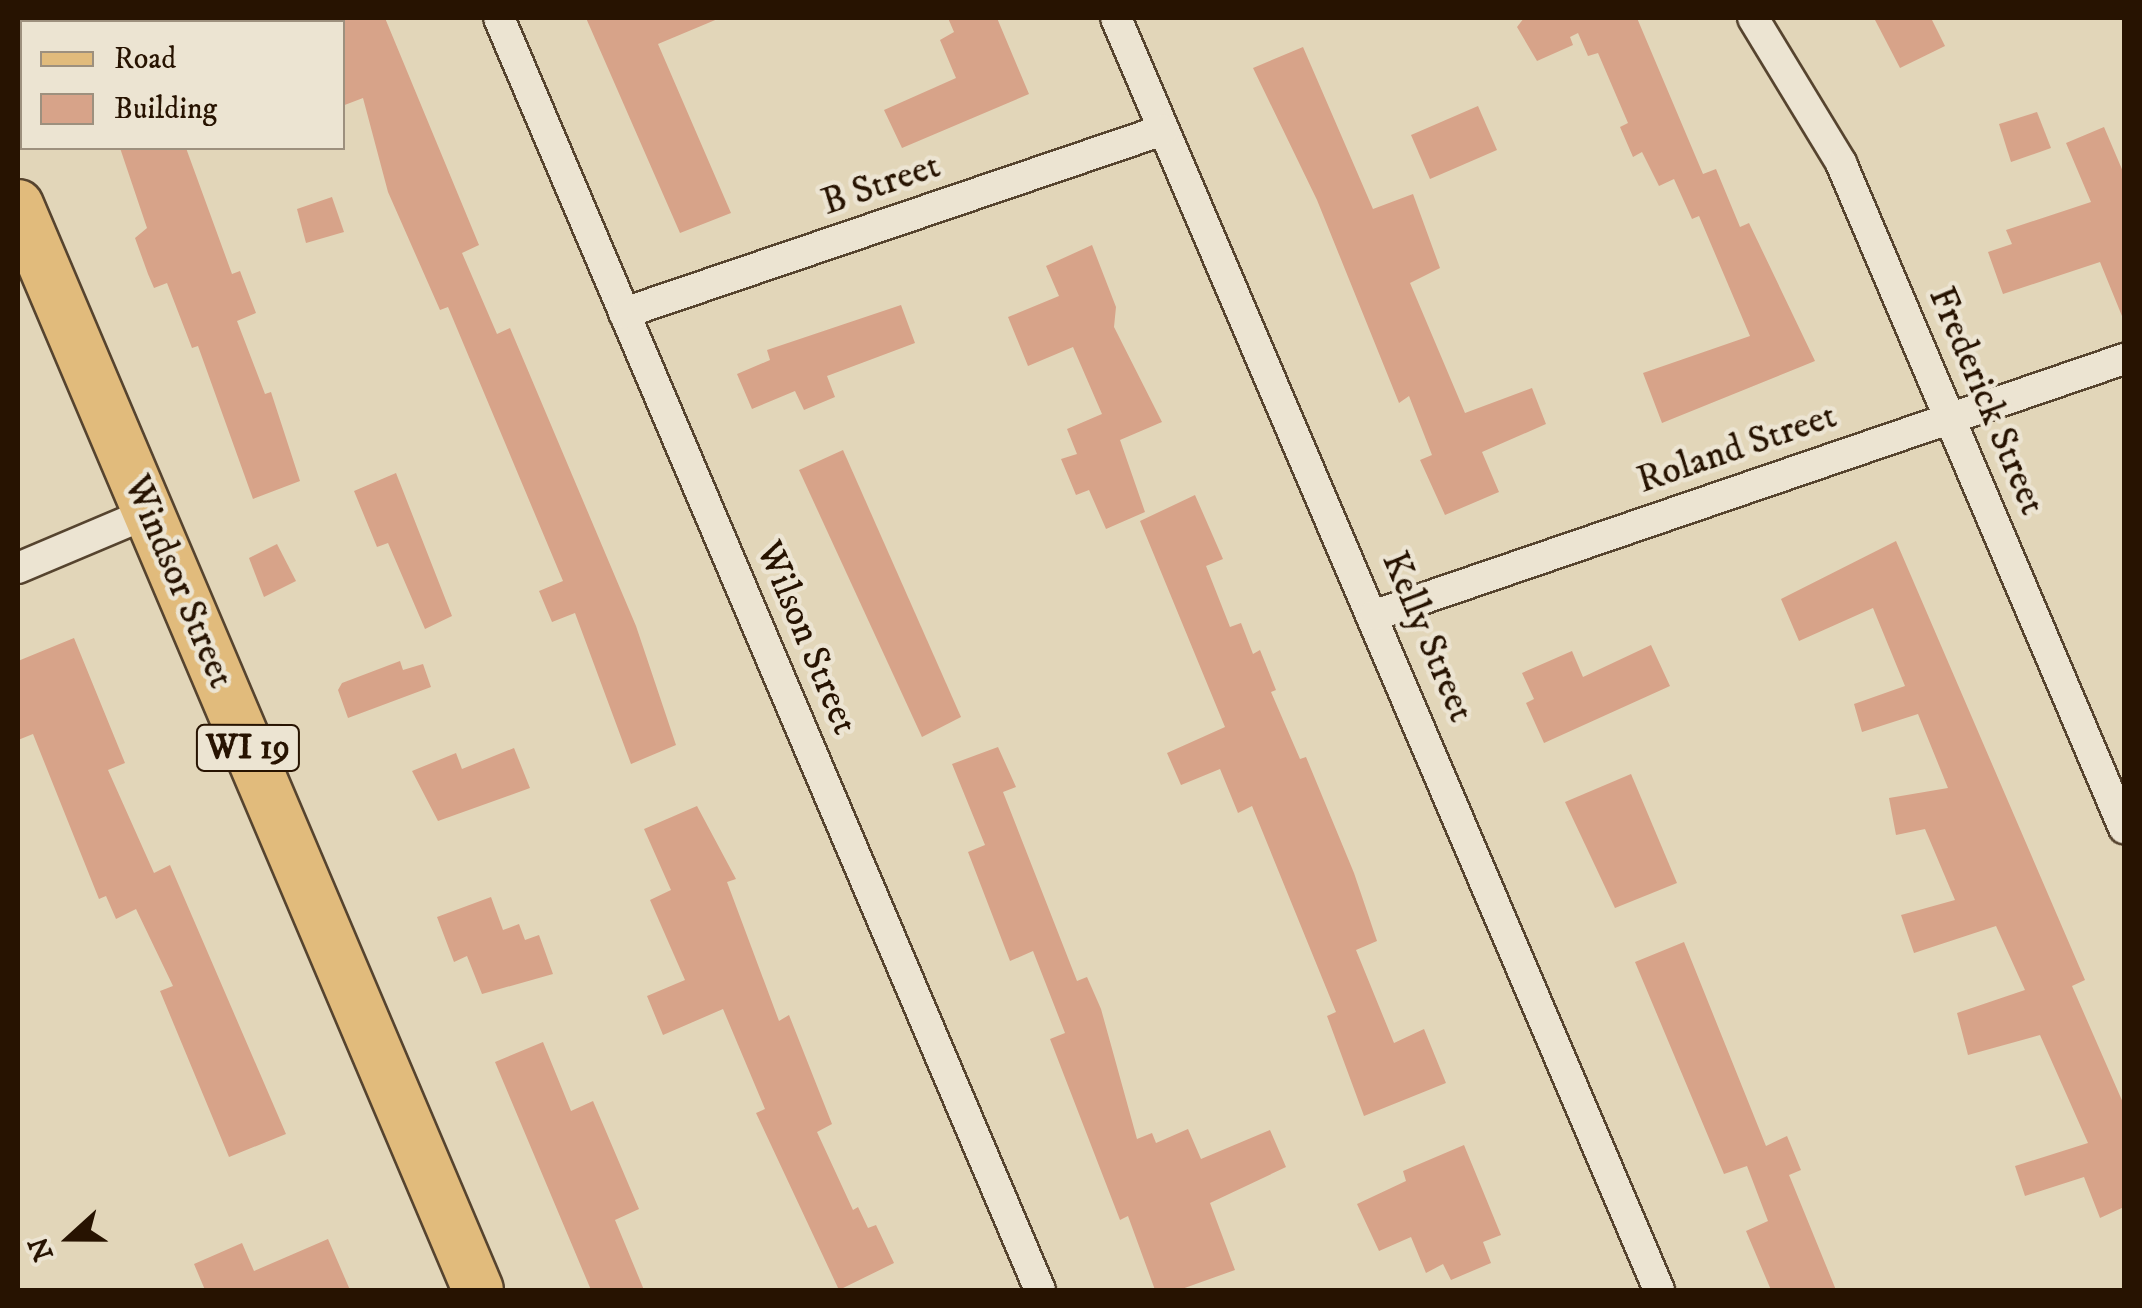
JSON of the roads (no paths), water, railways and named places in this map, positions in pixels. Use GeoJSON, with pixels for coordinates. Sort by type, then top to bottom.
{"type":"FeatureCollection","features":[{"type":"Feature","properties":{"kind":"main road","name":"Windsor Street"},"geometry":{"type":"LineString","coordinates":[[18,204],[478,1290]]}},
{"type":"Feature","properties":{"kind":"street","name":"Wilson Street"},"geometry":{"type":"LineString","coordinates":[[498,18],[1040,1290]]}},
{"type":"Feature","properties":{"kind":"street","name":"Kelly Street"},"geometry":{"type":"LineString","coordinates":[[1116,18],[1375,615],[1659,1290]]}},
{"type":"Feature","properties":{"kind":"street","name":"Frederick Street"},"geometry":{"type":"LineString","coordinates":[[1752,18],[1841,163],[2124,828]]}},
{"type":"Feature","properties":{"kind":"street","name":"B Street"},"geometry":{"type":"LineString","coordinates":[[624,314],[1163,130]]}},
{"type":"Feature","properties":{"kind":"street","name":"Roland Street"},"geometry":{"type":"LineString","coordinates":[[1375,615],[2124,359]]}},
{"type":"Feature","properties":{"kind":"street"},"geometry":{"type":"LineString","coordinates":[[18,568],[148,513]]}}]}
